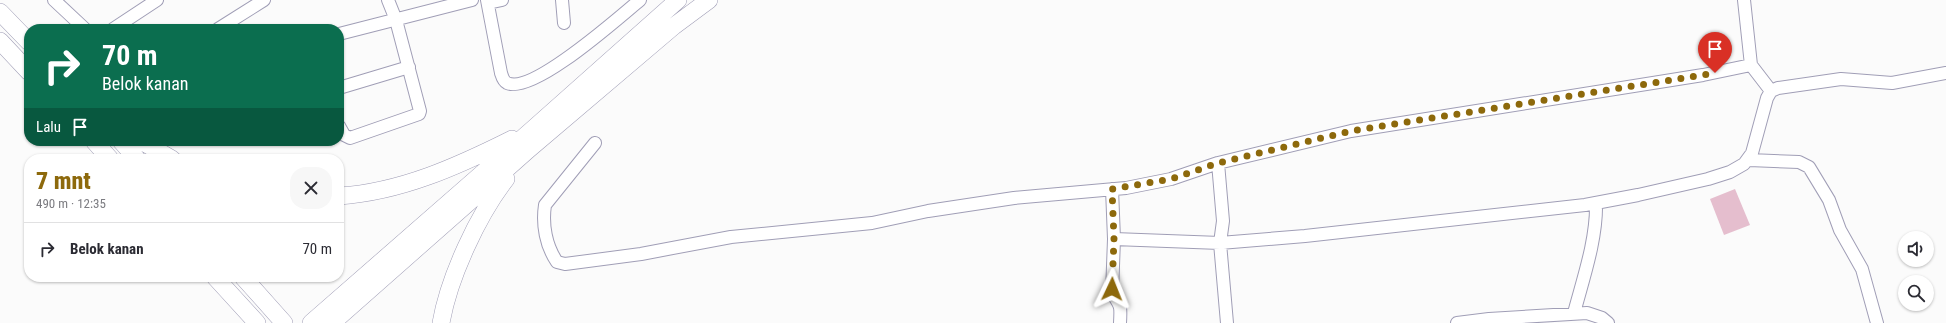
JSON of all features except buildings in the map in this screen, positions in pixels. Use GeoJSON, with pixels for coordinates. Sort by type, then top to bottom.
{"type":"FeatureCollection","features":[{"type":"Feature","properties":{"kind":"highway"},"geometry":{"type":"LineString","coordinates":[[332,316],[533,129],[678,0]]}},
{"type":"Feature","properties":{"kind":"highway"},"geometry":{"type":"LineString","coordinates":[[311,323],[332,316],[674,26],[709,0]]}},
{"type":"Feature","properties":{"kind":"highway"},"geometry":{"type":"LineString","coordinates":[[674,26],[717,0]]}},
{"type":"Feature","properties":{"kind":"highway"},"geometry":{"type":"LineString","coordinates":[[0,12],[24,37]]}},
{"type":"Feature","properties":{"kind":"highway"},"geometry":{"type":"LineString","coordinates":[[0,41],[24,67]]}},
{"type":"Feature","properties":{"kind":"highway"},"geometry":{"type":"LineString","coordinates":[[344,195],[378,191],[414,182],[465,163],[533,129]]}},
{"type":"Feature","properties":{"kind":"highway"},"geometry":{"type":"LineString","coordinates":[[98,146],[106,154]]}},
{"type":"Feature","properties":{"kind":"highway"},"geometry":{"type":"LineString","coordinates":[[125,146],[132,154]]}},
{"type":"Feature","properties":{"kind":"highway"},"geometry":{"type":"LineString","coordinates":[[150,146],[163,154]]}},
{"type":"Feature","properties":{"kind":"highway"},"geometry":{"type":"LineString","coordinates":[[441,323],[450,288],[468,244],[494,195],[528,150]]}},
{"type":"Feature","properties":{"kind":"highway"},"geometry":{"type":"LineString","coordinates":[[220,282],[257,323]]}},
{"type":"Feature","properties":{"kind":"highway"},"geometry":{"type":"LineString","coordinates":[[247,282],[284,323]]}},
{"type":"Feature","properties":{"kind":"street"},"geometry":{"type":"LineString","coordinates":[[54,0],[80,24]]}},
{"type":"Feature","properties":{"kind":"street"},"geometry":{"type":"LineString","coordinates":[[121,24],[157,0]]}},
{"type":"Feature","properties":{"kind":"street"},"geometry":{"type":"LineString","coordinates":[[226,24],[264,0]]}},
{"type":"Feature","properties":{"kind":"street"},"geometry":{"type":"LineString","coordinates":[[344,136],[350,138],[419,114],[420,111],[396,20],[388,0]]}},
{"type":"Feature","properties":{"kind":"street"},"geometry":{"type":"LineString","coordinates":[[344,33],[396,20],[444,4],[472,0]]}},
{"type":"Feature","properties":{"kind":"street"},"geometry":{"type":"LineString","coordinates":[[502,0],[487,1],[501,73],[505,82],[509,84],[538,77],[560,64],[640,0]]}},
{"type":"Feature","properties":{"kind":"street"},"geometry":{"type":"LineString","coordinates":[[562,0],[564,23]]}},
{"type":"Feature","properties":{"kind":"street"},"geometry":{"type":"LineString","coordinates":[[1744,0],[1751,65],[1771,92]]}},
{"type":"Feature","properties":{"kind":"street"},"geometry":{"type":"LineString","coordinates":[[596,142],[545,205],[544,213],[546,239],[550,252],[557,262],[565,264],[640,254],[731,237],[872,223],[928,211],[1014,198],[1112,189],[1171,179],[1218,163],[1351,131],[1703,75],[1751,65]]}},
{"type":"Feature","properties":{"kind":"street"},"geometry":{"type":"LineString","coordinates":[[344,86],[409,67]]}},
{"type":"Feature","properties":{"kind":"street"},"geometry":{"type":"LineString","coordinates":[[1114,239],[1220,243],[1305,236],[1596,203],[1708,178],[1736,169],[1748,160],[1756,142],[1766,101],[1771,92],[1783,86],[1841,79],[1892,83],[1946,73]]}},
{"type":"Feature","properties":{"kind":"street"},"geometry":{"type":"LineString","coordinates":[[1748,160],[1799,162],[1809,167],[1829,200],[1840,230],[1862,269],[1877,323]]}},
{"type":"Feature","properties":{"kind":"street"},"geometry":{"type":"LineString","coordinates":[[1218,163],[1223,221],[1220,243],[1226,323]]}},
{"type":"Feature","properties":{"kind":"street"},"geometry":{"type":"LineString","coordinates":[[1112,189],[1114,239],[1112,293],[1120,302],[1120,323]]}},
{"type":"Feature","properties":{"kind":"street"},"geometry":{"type":"LineString","coordinates":[[1574,313],[1594,228],[1596,203]]}},
{"type":"Feature","properties":{"kind":"street"},"geometry":{"type":"LineString","coordinates":[[1457,323],[1489,319],[1574,313],[1586,318],[1602,318],[1608,323]]}},
{"type":"Feature","properties":{"kind":"shaded area"},"geometry":{"type":"Polygon","coordinates":[[[1735,189],[1750,225],[1724,235],[1710,199],[1735,189]]]}},
{"type":"Feature","properties":{"kind":"route"},"geometry":{"type":"LineString","coordinates":[[1112,289],[1114,239],[1112,189],[1126,188],[1171,179],[1218,163],[1351,131],[1715,73]]}}]}
